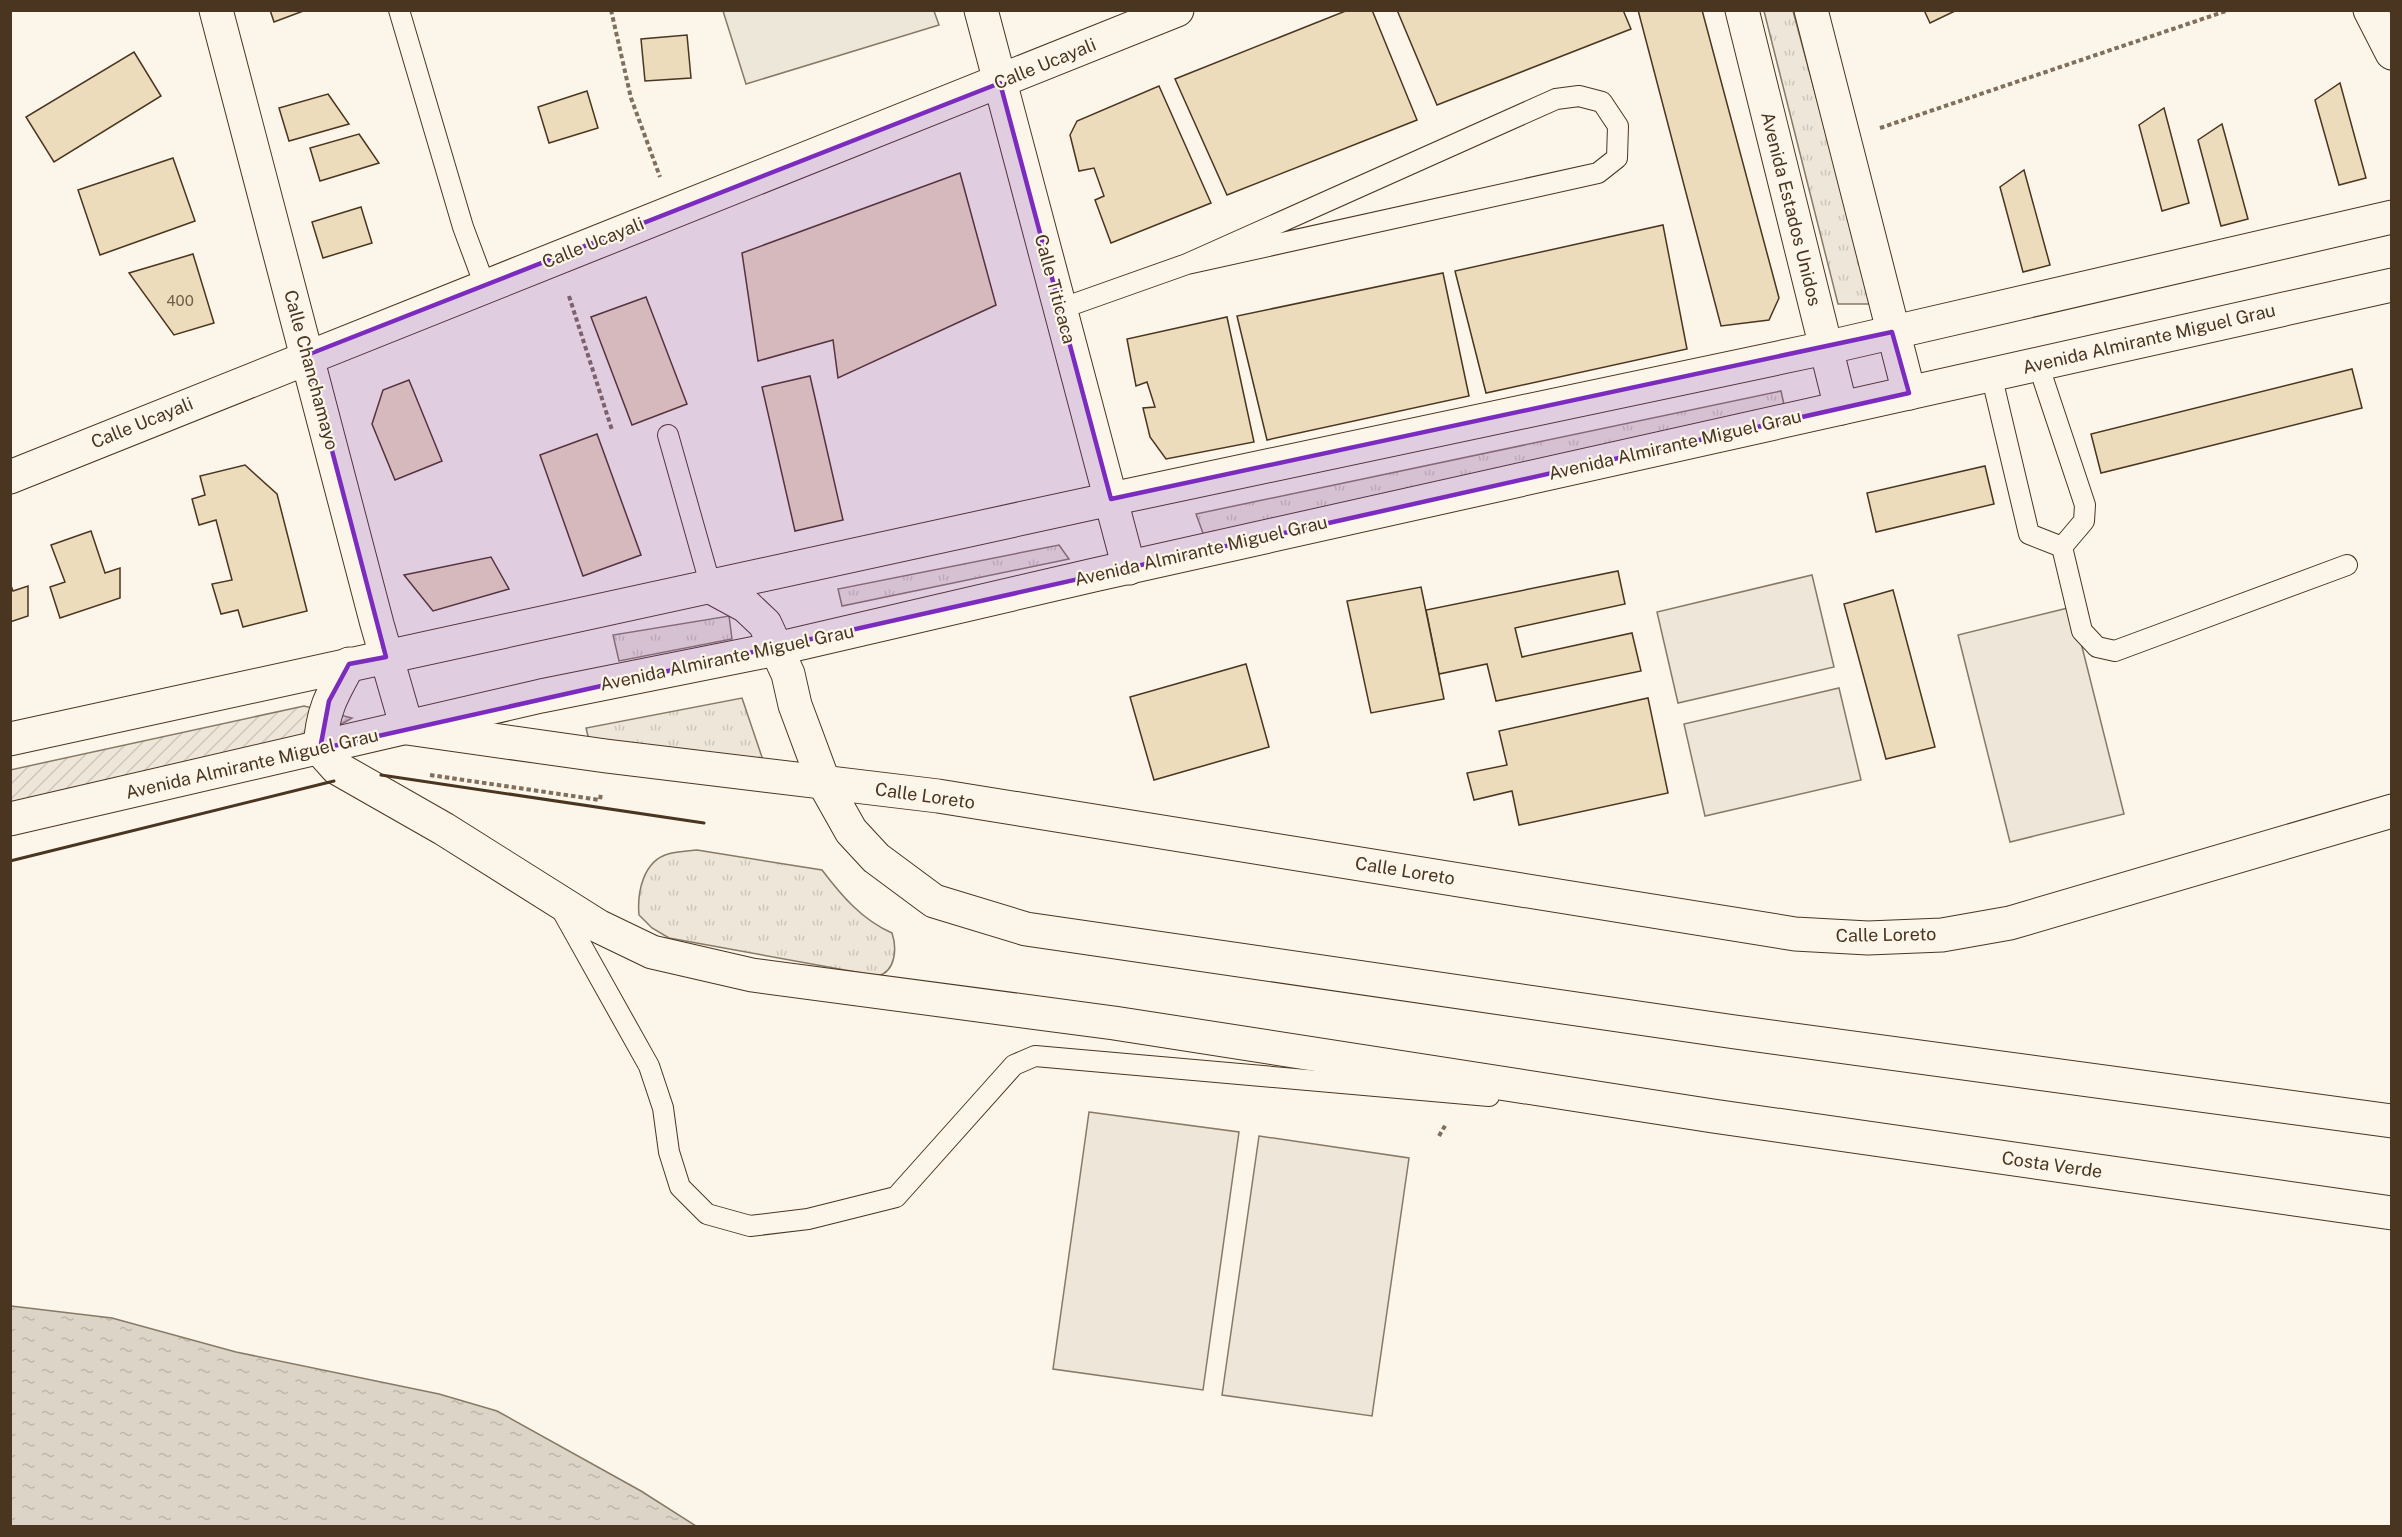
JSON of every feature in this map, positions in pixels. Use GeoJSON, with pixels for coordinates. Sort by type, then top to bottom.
{"type":"FeatureCollection","features":[{"type":"Feature","properties":{"kind":"main road","name":"Calle Chanchamayo"},"geometry":{"type":"LineString","coordinates":[[216,10],[386,657],[407,728]]}},
{"type":"Feature","properties":{"kind":"main road","name":"Calle Titicaca"},"geometry":{"type":"LineString","coordinates":[[981,10],[1129,567]]}},
{"type":"Feature","properties":{"kind":"main road","name":"Calle Ucayali"},"geometry":{"type":"LineString","coordinates":[[10,477],[307,355],[1000,83],[1177,10]]}},
{"type":"Feature","properties":{"kind":"main road","name":"Avenida Estados Unidos"},"geometry":{"type":"LineString","coordinates":[[1742,10],[1840,408]]}},
{"type":"Feature","properties":{"kind":"main road"},"geometry":{"type":"LineString","coordinates":[[1811,10],[1909,393]]}},
{"type":"Feature","properties":{"kind":"main road"},"geometry":{"type":"LineString","coordinates":[[2370,10],[2391,53]]}},
{"type":"Feature","properties":{"kind":"main road"},"geometry":{"type":"LineString","coordinates":[[10,739],[1111,499],[1825,348],[2391,217]]}},
{"type":"Feature","properties":{"kind":"main road","name":"Avenida Almirante Miguel Grau"},"geometry":{"type":"LineString","coordinates":[[10,819],[541,696],[776,649],[1129,567],[2391,285]]}},
{"type":"Feature","properties":{"kind":"main road"},"geometry":{"type":"LineString","coordinates":[[711,587],[746,606],[765,624],[788,674],[795,705],[824,783],[851,831],[876,858],[934,902],[1026,929],[1735,1032],[2391,1122]]}},
{"type":"Feature","properties":{"kind":"main road"},"geometry":{"type":"LineString","coordinates":[[320,749],[321,724],[329,700],[349,664]]}},
{"type":"Feature","properties":{"kind":"main road","name":"Calle Loreto"},"geometry":{"type":"LineString","coordinates":[[407,728],[606,756],[938,796],[1795,934],[1868,938],[1942,935],[2010,923],[2391,811]]}},
{"type":"Feature","properties":{"kind":"main road","name":"Costa Verde"},"geometry":{"type":"LineString","coordinates":[[320,749],[337,768],[444,829],[598,926],[652,952],[752,975],[1114,1023],[1713,1116],[2391,1213]]}},
{"type":"Feature","properties":{"kind":"lane"},"geometry":{"type":"LineString","coordinates":[[399,10],[463,227],[485,286]]}},
{"type":"Feature","properties":{"kind":"lane"},"geometry":{"type":"LineString","coordinates":[[1060,309],[1187,264],[1556,99],[1579,96],[1602,102],[1618,126],[1617,158],[1598,173],[1187,264]]}},
{"type":"Feature","properties":{"kind":"lane"},"geometry":{"type":"LineString","coordinates":[[2038,364],[2085,505],[2084,521],[2062,547]]}},
{"type":"Feature","properties":{"kind":"lane"},"geometry":{"type":"LineString","coordinates":[[1991,374],[2029,534],[2062,547]]}},
{"type":"Feature","properties":{"kind":"lane"},"geometry":{"type":"LineString","coordinates":[[668,435],[711,587]]}},
{"type":"Feature","properties":{"kind":"lane"},"geometry":{"type":"LineString","coordinates":[[2062,547],[2082,631],[2097,647],[2115,651],[2347,565]]}},
{"type":"Feature","properties":{"kind":"lane"},"geometry":{"type":"LineString","coordinates":[[558,902],[649,1066],[663,1108],[669,1152],[680,1187],[707,1214],[750,1226],[808,1219],[896,1197],[1014,1065],[1035,1056],[1713,1116]]}},
{"type":"Feature","properties":{"kind":"path"},"geometry":{"type":"LineString","coordinates":[[611,10],[631,98],[673,212]]}},
{"type":"Feature","properties":{"kind":"path"},"geometry":{"type":"LineString","coordinates":[[1843,140],[2229,10]]}},
{"type":"Feature","properties":{"kind":"path"},"geometry":{"type":"LineString","coordinates":[[556,258],[612,430]]}},
{"type":"Feature","properties":{"kind":"path"},"geometry":{"type":"LineString","coordinates":[[427,774],[600,800]]}},
{"type":"Feature","properties":{"kind":"highlighted area"},"geometry":{"type":"Polygon","coordinates":[[[1000,83],[1111,499],[1892,332],[1909,393],[320,749],[329,701],[349,664],[386,657],[307,355],[1000,83]]]}},
{"type":"Feature","properties":{"kind":"green space"},"geometry":{"type":"Polygon","coordinates":[[[1764,11],[1793,11],[1872,304],[1838,304],[1764,11]]]}},
{"type":"Feature","properties":{"kind":"green space"},"geometry":{"type":"Polygon","coordinates":[[[1781,391],[1785,409],[1204,536],[1196,514],[1781,391]]]}},
{"type":"Feature","properties":{"kind":"green space"},"geometry":{"type":"Polygon","coordinates":[[[1059,545],[1069,559],[842,606],[838,589],[1059,545]]]}},
{"type":"Feature","properties":{"kind":"green space"},"geometry":{"type":"Polygon","coordinates":[[[1812,575],[1834,667],[1678,703],[1657,612],[1812,575]]]}},
{"type":"Feature","properties":{"kind":"green space"},"geometry":{"type":"Polygon","coordinates":[[[2072,607],[2124,814],[2010,842],[1958,635],[2072,607]]]}},
{"type":"Feature","properties":{"kind":"green space"},"geometry":{"type":"Polygon","coordinates":[[[729,616],[732,639],[619,661],[613,635],[729,616]]]}},
{"type":"Feature","properties":{"kind":"green space"},"geometry":{"type":"Polygon","coordinates":[[[1839,688],[1861,780],[1705,816],[1684,724],[1839,688]]]}},
{"type":"Feature","properties":{"kind":"green space"},"geometry":{"type":"Polygon","coordinates":[[[742,698],[767,772],[590,744],[586,728],[742,698]]]}},
{"type":"Feature","properties":{"kind":"green space"},"geometry":{"type":"Polygon","coordinates":[[[304,706],[352,718],[321,736],[11,807],[10,770],[304,706]]]}},
{"type":"Feature","properties":{"kind":"green space"},"geometry":{"type":"Polygon","coordinates":[[[697,850],[822,870],[862,914],[892,933],[895,952],[892,964],[878,976],[669,938],[652,928],[639,915],[639,897],[643,879],[659,858],[675,852],[697,850]]]}},
{"type":"Feature","properties":{"kind":"green space"},"geometry":{"type":"Polygon","coordinates":[[[1089,1112],[1239,1132],[1203,1390],[1053,1369],[1089,1112]]]}},
{"type":"Feature","properties":{"kind":"green space"},"geometry":{"type":"Polygon","coordinates":[[[1259,1136],[1409,1158],[1372,1416],[1222,1395],[1259,1136]]]}},
{"type":"Feature","properties":{"kind":"shaded area"},"geometry":{"type":"Polygon","coordinates":[[[723,11],[934,11],[939,25],[746,84],[723,11]]]}},
{"type":"Feature","properties":{"kind":"water"},"geometry":{"type":"Polygon","coordinates":[[[11,1306],[112,1318],[236,1352],[439,1394],[497,1411],[641,1491],[696,1526],[11,1526],[11,1306]]]}},
{"type":"Feature","properties":{"kind":"building"},"geometry":{"type":"Polygon","coordinates":[[[270,10],[306,10],[274,22],[270,10]]]}},
{"type":"Feature","properties":{"kind":"building"},"geometry":{"type":"Polygon","coordinates":[[[1348,10],[1372,10],[1417,120],[1227,195],[1175,79],[1348,10]]]}},
{"type":"Feature","properties":{"kind":"building"},"geometry":{"type":"Polygon","coordinates":[[[1397,10],[1623,10],[1631,29],[1437,105],[1397,10]]]}},
{"type":"Feature","properties":{"kind":"building"},"geometry":{"type":"Polygon","coordinates":[[[1638,10],[1702,10],[1779,298],[1769,320],[1721,326],[1638,10]]]}},
{"type":"Feature","properties":{"kind":"building"},"geometry":{"type":"Polygon","coordinates":[[[1924,10],[1957,10],[1930,23],[1924,10]]]}},
{"type":"Feature","properties":{"kind":"building"},"geometry":{"type":"Polygon","coordinates":[[[687,35],[691,78],[645,81],[641,39],[687,35]]]}},
{"type":"Feature","properties":{"kind":"building"},"geometry":{"type":"Polygon","coordinates":[[[134,52],[161,96],[54,162],[26,117],[134,52]]]}},
{"type":"Feature","properties":{"kind":"building"},"geometry":{"type":"Polygon","coordinates":[[[2340,83],[2366,178],[2339,185],[2315,100],[2340,83]]]}},
{"type":"Feature","properties":{"kind":"building"},"geometry":{"type":"Polygon","coordinates":[[[1159,86],[1211,203],[1111,243],[1095,200],[1104,196],[1094,168],[1079,171],[1070,135],[1077,121],[1159,86]]]}},
{"type":"Feature","properties":{"kind":"building"},"geometry":{"type":"Polygon","coordinates":[[[587,91],[598,128],[549,143],[538,107],[587,91]]]}},
{"type":"Feature","properties":{"kind":"building"},"geometry":{"type":"Polygon","coordinates":[[[328,94],[349,124],[289,141],[279,108],[328,94]]]}},
{"type":"Feature","properties":{"kind":"building"},"geometry":{"type":"Polygon","coordinates":[[[2164,108],[2189,203],[2162,211],[2139,125],[2164,108]]]}},
{"type":"Feature","properties":{"kind":"building"},"geometry":{"type":"Polygon","coordinates":[[[2222,124],[2248,219],[2221,226],[2198,140],[2222,124]]]}},
{"type":"Feature","properties":{"kind":"building"},"geometry":{"type":"Polygon","coordinates":[[[359,134],[379,163],[320,181],[310,148],[359,134]]]}},
{"type":"Feature","properties":{"kind":"building"},"geometry":{"type":"Polygon","coordinates":[[[173,158],[195,221],[100,255],[78,190],[173,158]]]}},
{"type":"Feature","properties":{"kind":"building"},"geometry":{"type":"Polygon","coordinates":[[[2024,170],[2050,265],[2023,272],[2000,187],[2024,170]]]}},
{"type":"Feature","properties":{"kind":"building"},"geometry":{"type":"Polygon","coordinates":[[[960,173],[996,305],[838,378],[833,340],[758,361],[742,253],[960,173]]]}},
{"type":"Feature","properties":{"kind":"building"},"geometry":{"type":"Polygon","coordinates":[[[361,207],[372,243],[323,258],[312,222],[361,207]]]}},
{"type":"Feature","properties":{"kind":"building"},"geometry":{"type":"Polygon","coordinates":[[[1663,225],[1687,349],[1486,393],[1455,271],[1663,225]]]}},
{"type":"Feature","properties":{"kind":"building"},"geometry":{"type":"Polygon","coordinates":[[[193,254],[214,323],[174,335],[129,273],[193,254]]]}},
{"type":"Feature","properties":{"kind":"building"},"geometry":{"type":"Polygon","coordinates":[[[1443,273],[1469,396],[1267,440],[1237,316],[1443,273]]]}},
{"type":"Feature","properties":{"kind":"building"},"geometry":{"type":"Polygon","coordinates":[[[646,297],[687,404],[632,425],[591,317],[646,297]]]}},
{"type":"Feature","properties":{"kind":"building"},"geometry":{"type":"Polygon","coordinates":[[[1227,317],[1254,442],[1166,459],[1150,437],[1143,408],[1155,407],[1147,382],[1136,386],[1127,339],[1227,317]]]}},
{"type":"Feature","properties":{"kind":"building"},"geometry":{"type":"Polygon","coordinates":[[[2352,369],[2362,408],[2101,473],[2091,434],[2352,369]]]}},
{"type":"Feature","properties":{"kind":"building"},"geometry":{"type":"Polygon","coordinates":[[[810,376],[843,520],[795,531],[762,387],[810,376]]]}},
{"type":"Feature","properties":{"kind":"building"},"geometry":{"type":"Polygon","coordinates":[[[409,380],[442,461],[395,480],[372,424],[383,390],[409,380]]]}},
{"type":"Feature","properties":{"kind":"building"},"geometry":{"type":"Polygon","coordinates":[[[597,434],[641,555],[583,576],[540,455],[597,434]]]}},
{"type":"Feature","properties":{"kind":"building"},"geometry":{"type":"Polygon","coordinates":[[[245,465],[277,494],[307,611],[243,627],[238,610],[221,614],[212,584],[232,580],[216,520],[199,525],[192,499],[205,495],[200,476],[245,465]]]}},
{"type":"Feature","properties":{"kind":"building"},"geometry":{"type":"Polygon","coordinates":[[[1985,466],[1994,504],[1876,532],[1867,493],[1985,466]]]}},
{"type":"Feature","properties":{"kind":"building"},"geometry":{"type":"Polygon","coordinates":[[[91,531],[105,573],[120,568],[120,598],[60,618],[50,587],[65,582],[51,545],[91,531]]]}},
{"type":"Feature","properties":{"kind":"building"},"geometry":{"type":"Polygon","coordinates":[[[491,557],[509,589],[433,611],[404,575],[491,557]]]}},
{"type":"Feature","properties":{"kind":"building"},"geometry":{"type":"Polygon","coordinates":[[[1618,571],[1625,604],[1515,628],[1522,657],[1632,633],[1641,671],[1496,701],[1487,664],[1439,674],[1426,610],[1618,571]]]}},
{"type":"Feature","properties":{"kind":"building"},"geometry":{"type":"Polygon","coordinates":[[[10,583],[13,591],[28,586],[28,616],[10,622],[10,583]]]}},
{"type":"Feature","properties":{"kind":"building"},"geometry":{"type":"Polygon","coordinates":[[[1421,587],[1444,699],[1371,713],[1347,601],[1421,587]]]}},
{"type":"Feature","properties":{"kind":"building"},"geometry":{"type":"Polygon","coordinates":[[[1893,590],[1935,747],[1886,759],[1844,604],[1893,590]]]}},
{"type":"Feature","properties":{"kind":"building"},"geometry":{"type":"Polygon","coordinates":[[[1246,664],[1269,747],[1154,780],[1130,697],[1246,664]]]}},
{"type":"Feature","properties":{"kind":"building"},"geometry":{"type":"Polygon","coordinates":[[[1648,698],[1668,793],[1519,825],[1512,791],[1474,800],[1467,773],[1507,765],[1499,731],[1648,698]]]}},
{"type":"Feature","properties":{"kind":"wall"},"geometry":{"type":"LineString","coordinates":[[381,775],[704,823]]}},
{"type":"Feature","properties":{"kind":"wall"},"geometry":{"type":"LineString","coordinates":[[10,861],[334,781]]}}]}
